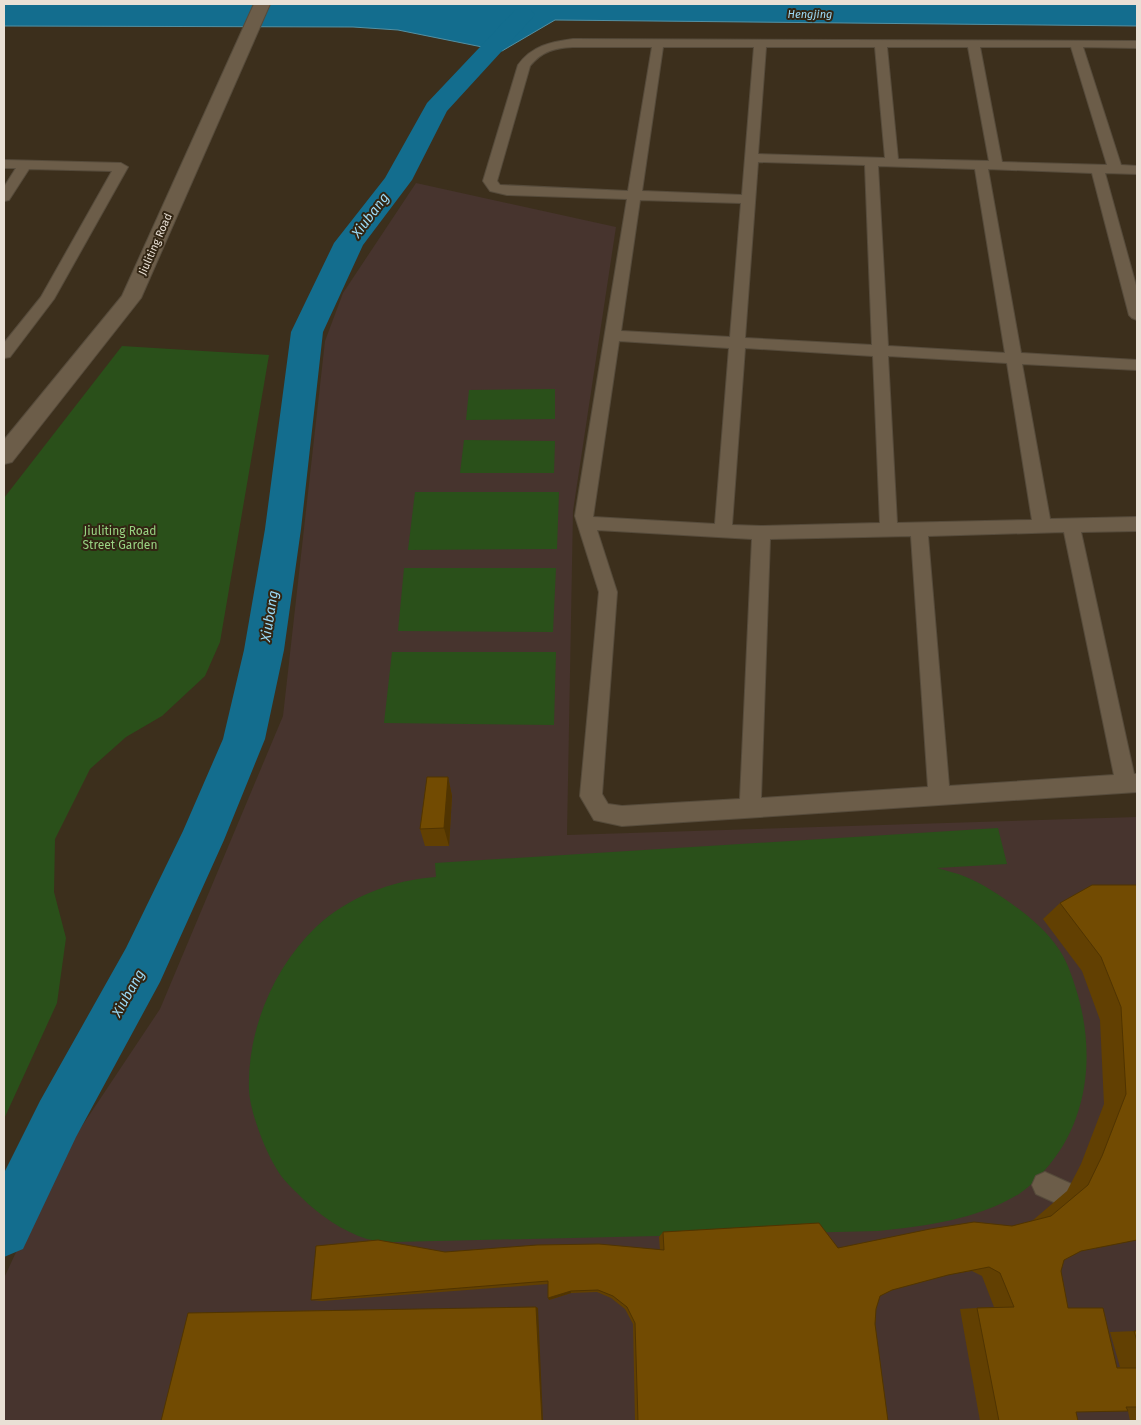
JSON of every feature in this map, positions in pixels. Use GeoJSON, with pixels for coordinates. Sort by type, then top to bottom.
{"type":"FeatureCollection","features":[{"type":"Feature","properties":{"kind":"street","name":"Jiuliting Road"},"geometry":{"type":"LineString","coordinates":[[4,456],[131,298],[262,4]]}},
{"type":"Feature","properties":{"kind":"lane"},"geometry":{"type":"LineString","coordinates":[[748,199],[507,191],[495,188],[490,181],[524,65],[534,53],[553,45],[573,43],[1137,44]]}},
{"type":"Feature","properties":{"kind":"lane"},"geometry":{"type":"LineString","coordinates":[[658,43],[584,516],[608,592],[591,796],[602,813],[622,816],[1132,783],[1071,525]]}},
{"type":"Feature","properties":{"kind":"lane"},"geometry":{"type":"LineString","coordinates":[[723,531],[760,43]]}},
{"type":"Feature","properties":{"kind":"lane"},"geometry":{"type":"LineString","coordinates":[[881,43],[892,162]]}},
{"type":"Feature","properties":{"kind":"lane"},"geometry":{"type":"LineString","coordinates":[[973,43],[1013,358],[1042,526]]}},
{"type":"Feature","properties":{"kind":"lane"},"geometry":{"type":"LineString","coordinates":[[1076,44],[1115,169]]}},
{"type":"Feature","properties":{"kind":"lane"},"geometry":{"type":"LineString","coordinates":[[751,158],[1137,170]]}},
{"type":"Feature","properties":{"kind":"lane"},"geometry":{"type":"LineString","coordinates":[[871,162],[889,530]]}},
{"type":"Feature","properties":{"kind":"lane"},"geometry":{"type":"LineString","coordinates":[[4,164],[121,167],[47,299],[4,353]]}},
{"type":"Feature","properties":{"kind":"lane"},"geometry":{"type":"LineString","coordinates":[[4,197],[25,164]]}},
{"type":"Feature","properties":{"kind":"lane"},"geometry":{"type":"LineString","coordinates":[[1097,168],[1137,315]]}},
{"type":"Feature","properties":{"kind":"lane"},"geometry":{"type":"LineString","coordinates":[[612,336],[1137,365]]}},
{"type":"Feature","properties":{"kind":"lane"},"geometry":{"type":"LineString","coordinates":[[586,523],[761,533],[1137,524]]}},
{"type":"Feature","properties":{"kind":"lane"},"geometry":{"type":"LineString","coordinates":[[919,529],[939,796]]}},
{"type":"Feature","properties":{"kind":"lane"},"geometry":{"type":"LineString","coordinates":[[750,808],[761,533]]}},
{"type":"Feature","properties":{"kind":"lane"},"geometry":{"type":"LineString","coordinates":[[1045,1185],[1109,1215]]}},
{"type":"Feature","properties":{"kind":"shaded area"},"geometry":{"type":"Polygon","coordinates":[[[416,183],[616,227],[573,511],[567,835],[1137,817],[1137,1421],[4,1421],[4,1278],[58,1162],[160,1009],[283,716],[325,341],[343,293],[416,183]]]}},
{"type":"Feature","properties":{"kind":"green space","name":"Jiuliting Road Street Garden"},"geometry":{"type":"Polygon","coordinates":[[[122,346],[269,355],[220,642],[205,676],[162,716],[126,737],[90,769],[55,839],[54,892],[66,938],[57,1003],[4,1119],[4,498],[122,346]]]}},
{"type":"Feature","properties":{"kind":"green space"},"geometry":{"type":"Polygon","coordinates":[[[555,389],[555,419],[466,420],[469,390],[555,389]]]}},
{"type":"Feature","properties":{"kind":"green space"},"geometry":{"type":"Polygon","coordinates":[[[464,440],[555,441],[554,473],[460,473],[464,440]]]}},
{"type":"Feature","properties":{"kind":"green space"},"geometry":{"type":"Polygon","coordinates":[[[415,492],[559,492],[557,549],[408,550],[415,492]]]}},
{"type":"Feature","properties":{"kind":"green space"},"geometry":{"type":"Polygon","coordinates":[[[404,568],[556,568],[553,632],[398,631],[404,568]]]}},
{"type":"Feature","properties":{"kind":"green space"},"geometry":{"type":"Polygon","coordinates":[[[392,652],[556,652],[554,725],[384,723],[392,652]]]}},
{"type":"Feature","properties":{"kind":"green space"},"geometry":{"type":"Polygon","coordinates":[[[998,828],[1007,864],[937,868],[978,882],[1003,898],[1029,917],[1058,948],[1070,971],[1082,1010],[1087,1059],[1080,1107],[1071,1130],[1059,1151],[1044,1171],[1029,1186],[1003,1203],[968,1216],[914,1227],[878,1231],[393,1242],[370,1240],[358,1236],[323,1216],[284,1180],[263,1141],[255,1120],[249,1090],[253,1045],[258,1023],[266,1002],[275,981],[287,961],[316,927],[342,907],[387,886],[436,877],[435,863],[998,828]]]}},
{"type":"Feature","properties":{"kind":"water","name":"Hengjing"},"geometry":{"type":"Polygon","coordinates":[[[4,4],[1137,4],[1137,26],[555,20],[502,51],[398,30],[353,27],[4,26],[4,4]]]}},
{"type":"Feature","properties":{"kind":"building"},"geometry":{"type":"Polygon","coordinates":[[[427,777],[448,777],[444,828],[420,829],[427,777]]]}},
{"type":"Feature","properties":{"kind":"building"},"geometry":{"type":"Polygon","coordinates":[[[1092,885],[1137,885],[1137,1240],[1081,1251],[1064,1260],[1061,1271],[1068,1308],[1103,1308],[1117,1368],[1137,1368],[1137,1407],[1126,1407],[1128,1411],[1076,1412],[1078,1421],[999,1421],[977,1308],[1014,1307],[1000,1273],[989,1267],[948,1275],[892,1290],[880,1296],[876,1309],[875,1324],[888,1421],[638,1421],[635,1323],[627,1307],[613,1296],[598,1290],[571,1291],[548,1298],[548,1281],[311,1300],[316,1246],[378,1240],[445,1252],[537,1245],[599,1244],[664,1250],[663,1232],[819,1223],[838,1248],[974,1222],[1012,1226],[1051,1216],[1088,1185],[1102,1156],[1126,1094],[1121,1007],[1101,957],[1060,903],[1092,885]]]}},
{"type":"Feature","properties":{"kind":"building"},"geometry":{"type":"Polygon","coordinates":[[[536,1307],[542,1421],[161,1421],[188,1313],[536,1307]]]}},
{"type":"Feature","properties":{"kind":"waterway","name":"Xiubang"},"geometry":{"type":"LineString","coordinates":[[4,1230],[58,1119],[143,965],[202,840],[244,739],[264,650],[283,529],[307,332],[349,243],[398,180],[436,108],[523,15]]}}]}
